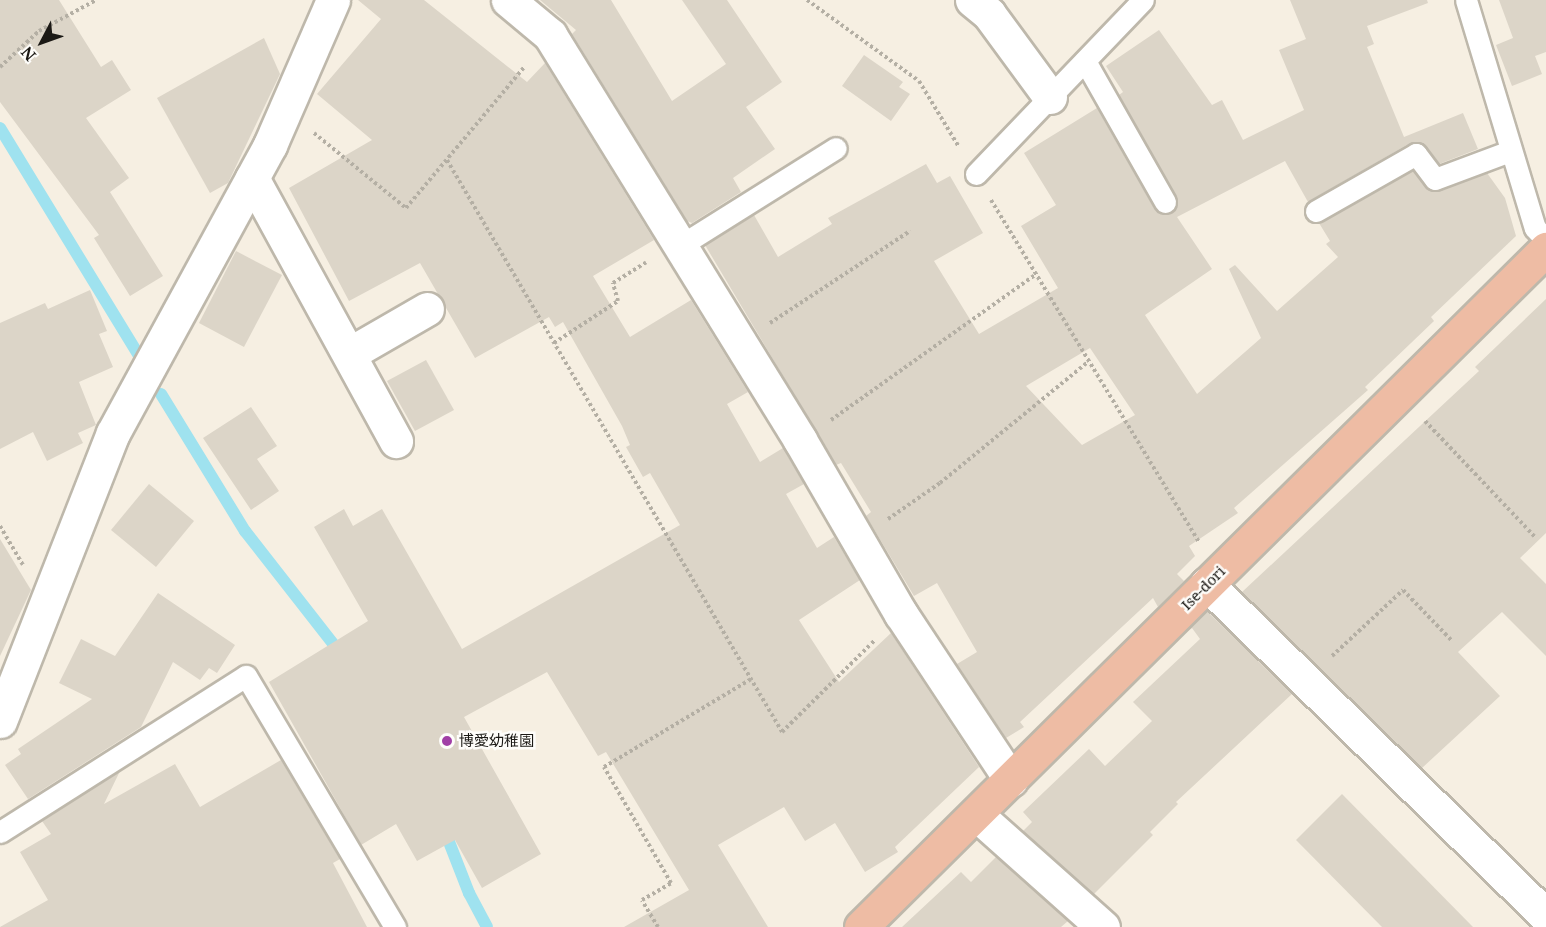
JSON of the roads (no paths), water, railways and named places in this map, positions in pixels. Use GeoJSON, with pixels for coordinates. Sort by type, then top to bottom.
{"type":"FeatureCollection","features":[{"type":"Feature","properties":{"kind":"main road","name":"Ise-dori"},"geometry":{"type":"LineString","coordinates":[[861,927],[1546,249]]}},
{"type":"Feature","properties":{"kind":"street"},"geometry":{"type":"LineString","coordinates":[[0,721],[113,433],[252,178],[333,0]]}},
{"type":"Feature","properties":{"kind":"street"},"geometry":{"type":"LineString","coordinates":[[508,0],[550,35],[677,245],[800,440],[901,614],[1011,780]]}},
{"type":"Feature","properties":{"kind":"street"},"geometry":{"type":"LineString","coordinates":[[972,0],[989,14],[1050,97]]}},
{"type":"Feature","properties":{"kind":"street"},"geometry":{"type":"LineString","coordinates":[[252,178],[396,441]]}},
{"type":"Feature","properties":{"kind":"street"},"geometry":{"type":"LineString","coordinates":[[349,354],[427,309]]}},
{"type":"Feature","properties":{"kind":"street"},"geometry":{"type":"LineString","coordinates":[[1213,578],[1305,681],[1546,916]]}},
{"type":"Feature","properties":{"kind":"street"},"geometry":{"type":"LineString","coordinates":[[976,814],[1097,925]]}},
{"type":"Feature","properties":{"kind":"lane"},"geometry":{"type":"LineString","coordinates":[[976,174],[1143,0]]}},
{"type":"Feature","properties":{"kind":"lane"},"geometry":{"type":"LineString","coordinates":[[1466,0],[1534,228],[1546,240]]}},
{"type":"Feature","properties":{"kind":"lane"},"geometry":{"type":"LineString","coordinates":[[1085,61],[1165,202]]}},
{"type":"Feature","properties":{"kind":"lane"},"geometry":{"type":"LineString","coordinates":[[677,245],[836,148]]}},
{"type":"Feature","properties":{"kind":"lane"},"geometry":{"type":"LineString","coordinates":[[1316,211],[1416,154],[1435,179],[1510,151]]}},
{"type":"Feature","properties":{"kind":"lane"},"geometry":{"type":"LineString","coordinates":[[0,832],[246,676],[395,927]]}},
{"type":"Feature","properties":{"kind":"waterway"},"geometry":{"type":"LineString","coordinates":[[0,128],[139,356]]}},
{"type":"Feature","properties":{"kind":"waterway"},"geometry":{"type":"LineString","coordinates":[[161,394],[245,531],[341,654]]}},
{"type":"Feature","properties":{"kind":"waterway"},"geometry":{"type":"LineString","coordinates":[[444,829],[469,893],[487,927]]}},
{"type":"Feature","properties":{"kind":"place","name":"博愛幼稚園"},"geometry":{"type":"Point","coordinates":[447,741]}}]}
